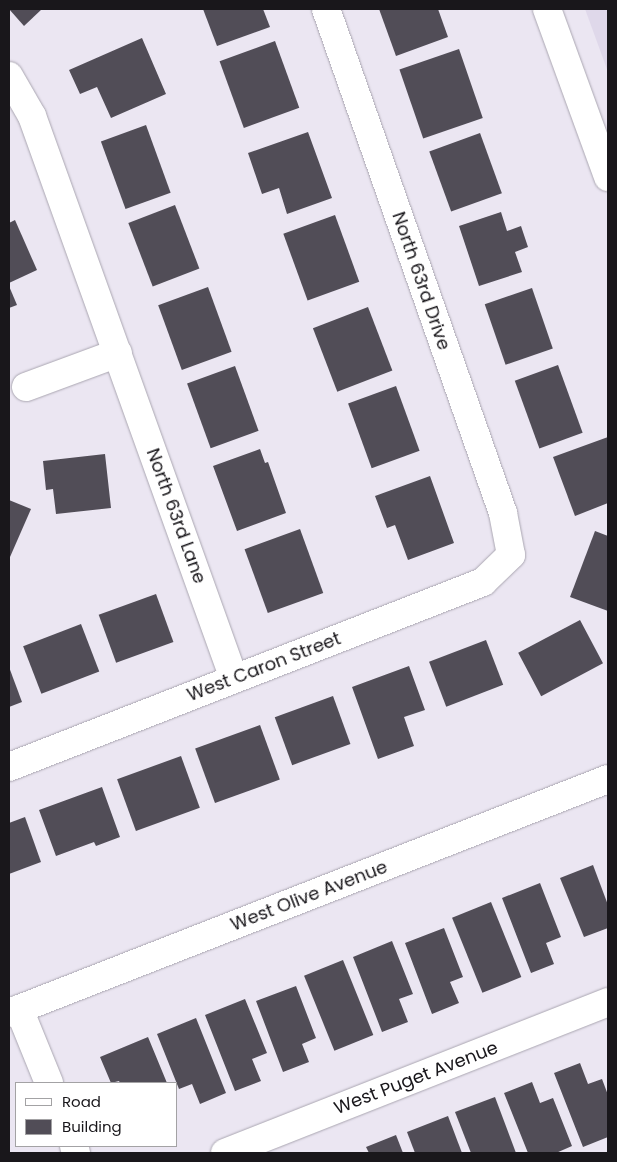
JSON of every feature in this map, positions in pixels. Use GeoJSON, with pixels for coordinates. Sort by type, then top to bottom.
{"type":"FeatureCollection","features":[{"type":"Feature","properties":{"kind":"street","name":"North 63rd Drive"},"geometry":{"type":"LineString","coordinates":[[326,9],[503,513],[511,554]]}},
{"type":"Feature","properties":{"kind":"street"},"geometry":{"type":"LineString","coordinates":[[547,9],[608,177]]}},
{"type":"Feature","properties":{"kind":"street","name":"North 63rd Lane"},"geometry":{"type":"LineString","coordinates":[[9,76],[32,116],[234,679]]}},
{"type":"Feature","properties":{"kind":"street"},"geometry":{"type":"LineString","coordinates":[[26,387],[118,353]]}},
{"type":"Feature","properties":{"kind":"street","name":"West Caron Street"},"geometry":{"type":"LineString","coordinates":[[9,767],[483,582],[511,554]]}},
{"type":"Feature","properties":{"kind":"street","name":"West Olive Avenue"},"geometry":{"type":"LineString","coordinates":[[14,1011],[608,779]]}},
{"type":"Feature","properties":{"kind":"street","name":"West Puget Avenue"},"geometry":{"type":"LineString","coordinates":[[225,1153],[608,1002]]}},
{"type":"Feature","properties":{"kind":"street"},"geometry":{"type":"LineString","coordinates":[[14,1011],[49,1082]]}},
{"type":"Feature","properties":{"kind":"shaded area"},"geometry":{"type":"Polygon","coordinates":[[[585,9],[608,9],[608,72],[585,9]]]}},
{"type":"Feature","properties":{"kind":"building"},"geometry":{"type":"Polygon","coordinates":[[[9,9],[42,9],[24,26],[9,9]]]}},
{"type":"Feature","properties":{"kind":"building"},"geometry":{"type":"Polygon","coordinates":[[[203,9],[263,9],[270,27],[217,46],[203,9]]]}},
{"type":"Feature","properties":{"kind":"building"},"geometry":{"type":"Polygon","coordinates":[[[379,9],[438,9],[448,37],[396,56],[379,9]]]}},
{"type":"Feature","properties":{"kind":"building"},"geometry":{"type":"Polygon","coordinates":[[[142,38],[166,94],[111,118],[97,87],[80,94],[69,70],[142,38]]]}},
{"type":"Feature","properties":{"kind":"building"},"geometry":{"type":"Polygon","coordinates":[[[275,41],[299,108],[244,128],[220,61],[275,41]]]}},
{"type":"Feature","properties":{"kind":"building"},"geometry":{"type":"Polygon","coordinates":[[[459,49],[483,118],[423,139],[399,70],[459,49]]]}},
{"type":"Feature","properties":{"kind":"building"},"geometry":{"type":"Polygon","coordinates":[[[146,125],[171,193],[126,209],[101,141],[146,125]]]}},
{"type":"Feature","properties":{"kind":"building"},"geometry":{"type":"Polygon","coordinates":[[[308,132],[332,198],[287,214],[279,188],[262,194],[248,153],[308,132]]]}},
{"type":"Feature","properties":{"kind":"building"},"geometry":{"type":"Polygon","coordinates":[[[480,133],[502,193],[451,212],[429,151],[480,133]]]}},
{"type":"Feature","properties":{"kind":"building"},"geometry":{"type":"Polygon","coordinates":[[[175,205],[199,268],[153,286],[128,223],[175,205]]]}},
{"type":"Feature","properties":{"kind":"building"},"geometry":{"type":"Polygon","coordinates":[[[501,212],[507,231],[521,226],[528,247],[515,252],[522,272],[479,286],[459,226],[501,212]]]}},
{"type":"Feature","properties":{"kind":"building"},"geometry":{"type":"Polygon","coordinates":[[[335,215],[359,282],[308,301],[283,234],[335,215]]]}},
{"type":"Feature","properties":{"kind":"building"},"geometry":{"type":"Polygon","coordinates":[[[15,220],[37,270],[9,283],[9,223],[15,220]]]}},
{"type":"Feature","properties":{"kind":"building"},"geometry":{"type":"Polygon","coordinates":[[[9,286],[17,305],[9,308],[9,286]]]}},
{"type":"Feature","properties":{"kind":"building"},"geometry":{"type":"Polygon","coordinates":[[[208,287],[232,352],[182,370],[158,305],[208,287]]]}},
{"type":"Feature","properties":{"kind":"building"},"geometry":{"type":"Polygon","coordinates":[[[532,288],[553,349],[506,365],[485,304],[532,288]]]}},
{"type":"Feature","properties":{"kind":"building"},"geometry":{"type":"Polygon","coordinates":[[[368,307],[392,370],[337,392],[313,328],[368,307]]]}},
{"type":"Feature","properties":{"kind":"building"},"geometry":{"type":"Polygon","coordinates":[[[558,365],[583,433],[539,448],[515,381],[558,365]]]}},
{"type":"Feature","properties":{"kind":"building"},"geometry":{"type":"Polygon","coordinates":[[[235,366],[259,431],[211,448],[187,383],[235,366]]]}},
{"type":"Feature","properties":{"kind":"building"},"geometry":{"type":"Polygon","coordinates":[[[396,386],[420,451],[372,468],[348,403],[396,386]]]}},
{"type":"Feature","properties":{"kind":"building"},"geometry":{"type":"Polygon","coordinates":[[[608,437],[608,503],[575,516],[553,457],[608,437]]]}},
{"type":"Feature","properties":{"kind":"building"},"geometry":{"type":"Polygon","coordinates":[[[260,449],[265,463],[268,462],[286,513],[237,531],[213,466],[260,449]]]}},
{"type":"Feature","properties":{"kind":"building"},"geometry":{"type":"Polygon","coordinates":[[[105,454],[111,508],[56,514],[53,489],[46,490],[43,461],[105,454]]]}},
{"type":"Feature","properties":{"kind":"building"},"geometry":{"type":"Polygon","coordinates":[[[430,476],[454,543],[408,560],[395,525],[387,528],[375,496],[430,476]]]}},
{"type":"Feature","properties":{"kind":"building"},"geometry":{"type":"Polygon","coordinates":[[[9,500],[31,509],[10,557],[9,556],[9,500]]]}},
{"type":"Feature","properties":{"kind":"building"},"geometry":{"type":"Polygon","coordinates":[[[300,529],[323,593],[268,613],[245,549],[300,529]]]}},
{"type":"Feature","properties":{"kind":"building"},"geometry":{"type":"Polygon","coordinates":[[[595,531],[608,536],[608,611],[570,597],[595,531]]]}},
{"type":"Feature","properties":{"kind":"building"},"geometry":{"type":"Polygon","coordinates":[[[156,594],[173,642],[116,663],[99,615],[156,594]]]}},
{"type":"Feature","properties":{"kind":"building"},"geometry":{"type":"Polygon","coordinates":[[[580,620],[603,663],[541,696],[518,653],[580,620]]]}},
{"type":"Feature","properties":{"kind":"building"},"geometry":{"type":"Polygon","coordinates":[[[81,624],[99,672],[41,694],[23,646],[81,624]]]}},
{"type":"Feature","properties":{"kind":"building"},"geometry":{"type":"Polygon","coordinates":[[[486,640],[503,685],[446,707],[429,662],[486,640]]]}},
{"type":"Feature","properties":{"kind":"building"},"geometry":{"type":"Polygon","coordinates":[[[409,666],[425,710],[404,717],[414,746],[378,759],[352,687],[409,666]]]}},
{"type":"Feature","properties":{"kind":"building"},"geometry":{"type":"Polygon","coordinates":[[[9,667],[22,702],[9,707],[9,667]]]}},
{"type":"Feature","properties":{"kind":"building"},"geometry":{"type":"Polygon","coordinates":[[[333,696],[350,744],[292,765],[275,717],[333,696]]]}},
{"type":"Feature","properties":{"kind":"building"},"geometry":{"type":"Polygon","coordinates":[[[260,725],[280,780],[215,803],[195,749],[260,725]]]}},
{"type":"Feature","properties":{"kind":"building"},"geometry":{"type":"Polygon","coordinates":[[[181,756],[200,808],[136,831],[117,779],[181,756]]]}},
{"type":"Feature","properties":{"kind":"building"},"geometry":{"type":"Polygon","coordinates":[[[102,787],[120,837],[96,846],[94,842],[56,856],[39,810],[102,787]]]}},
{"type":"Feature","properties":{"kind":"building"},"geometry":{"type":"Polygon","coordinates":[[[25,817],[41,862],[9,874],[9,823],[25,817]]]}},
{"type":"Feature","properties":{"kind":"building"},"geometry":{"type":"Polygon","coordinates":[[[593,865],[608,905],[608,928],[584,937],[560,878],[593,865]]]}},
{"type":"Feature","properties":{"kind":"building"},"geometry":{"type":"Polygon","coordinates":[[[540,883],[561,937],[546,943],[554,964],[531,973],[502,898],[540,883]]]}},
{"type":"Feature","properties":{"kind":"building"},"geometry":{"type":"Polygon","coordinates":[[[491,902],[521,977],[482,993],[452,918],[491,902]]]}},
{"type":"Feature","properties":{"kind":"building"},"geometry":{"type":"Polygon","coordinates":[[[444,928],[463,977],[450,982],[459,1003],[432,1014],[405,943],[444,928]]]}},
{"type":"Feature","properties":{"kind":"building"},"geometry":{"type":"Polygon","coordinates":[[[392,941],[413,994],[399,999],[408,1022],[382,1032],[353,957],[392,941]]]}},
{"type":"Feature","properties":{"kind":"building"},"geometry":{"type":"Polygon","coordinates":[[[343,960],[373,1035],[334,1051],[304,976],[343,960]]]}},
{"type":"Feature","properties":{"kind":"building"},"geometry":{"type":"Polygon","coordinates":[[[296,986],[316,1038],[302,1044],[309,1062],[283,1072],[256,1001],[296,986]]]}},
{"type":"Feature","properties":{"kind":"building"},"geometry":{"type":"Polygon","coordinates":[[[245,999],[267,1053],[252,1059],[261,1081],[235,1091],[205,1015],[245,999]]]}},
{"type":"Feature","properties":{"kind":"building"},"geometry":{"type":"Polygon","coordinates":[[[196,1018],[226,1093],[200,1104],[192,1084],[179,1089],[178,1082],[176,1082],[157,1034],[196,1018]]]}},
{"type":"Feature","properties":{"kind":"building"},"geometry":{"type":"Polygon","coordinates":[[[148,1037],[167,1082],[111,1082],[100,1057],[148,1037]]]}},
{"type":"Feature","properties":{"kind":"building"},"geometry":{"type":"Polygon","coordinates":[[[580,1063],[588,1084],[602,1079],[608,1095],[608,1137],[583,1147],[554,1073],[580,1063]]]}},
{"type":"Feature","properties":{"kind":"building"},"geometry":{"type":"Polygon","coordinates":[[[532,1082],[540,1103],[553,1098],[572,1146],[556,1153],[528,1153],[504,1093],[532,1082]]]}},
{"type":"Feature","properties":{"kind":"building"},"geometry":{"type":"Polygon","coordinates":[[[495,1097],[516,1153],[471,1153],[455,1112],[495,1097]]]}},
{"type":"Feature","properties":{"kind":"building"},"geometry":{"type":"Polygon","coordinates":[[[448,1116],[462,1153],[415,1153],[407,1132],[448,1116]]]}},
{"type":"Feature","properties":{"kind":"building"},"geometry":{"type":"Polygon","coordinates":[[[396,1135],[403,1153],[369,1153],[366,1147],[396,1135]]]}}]}
